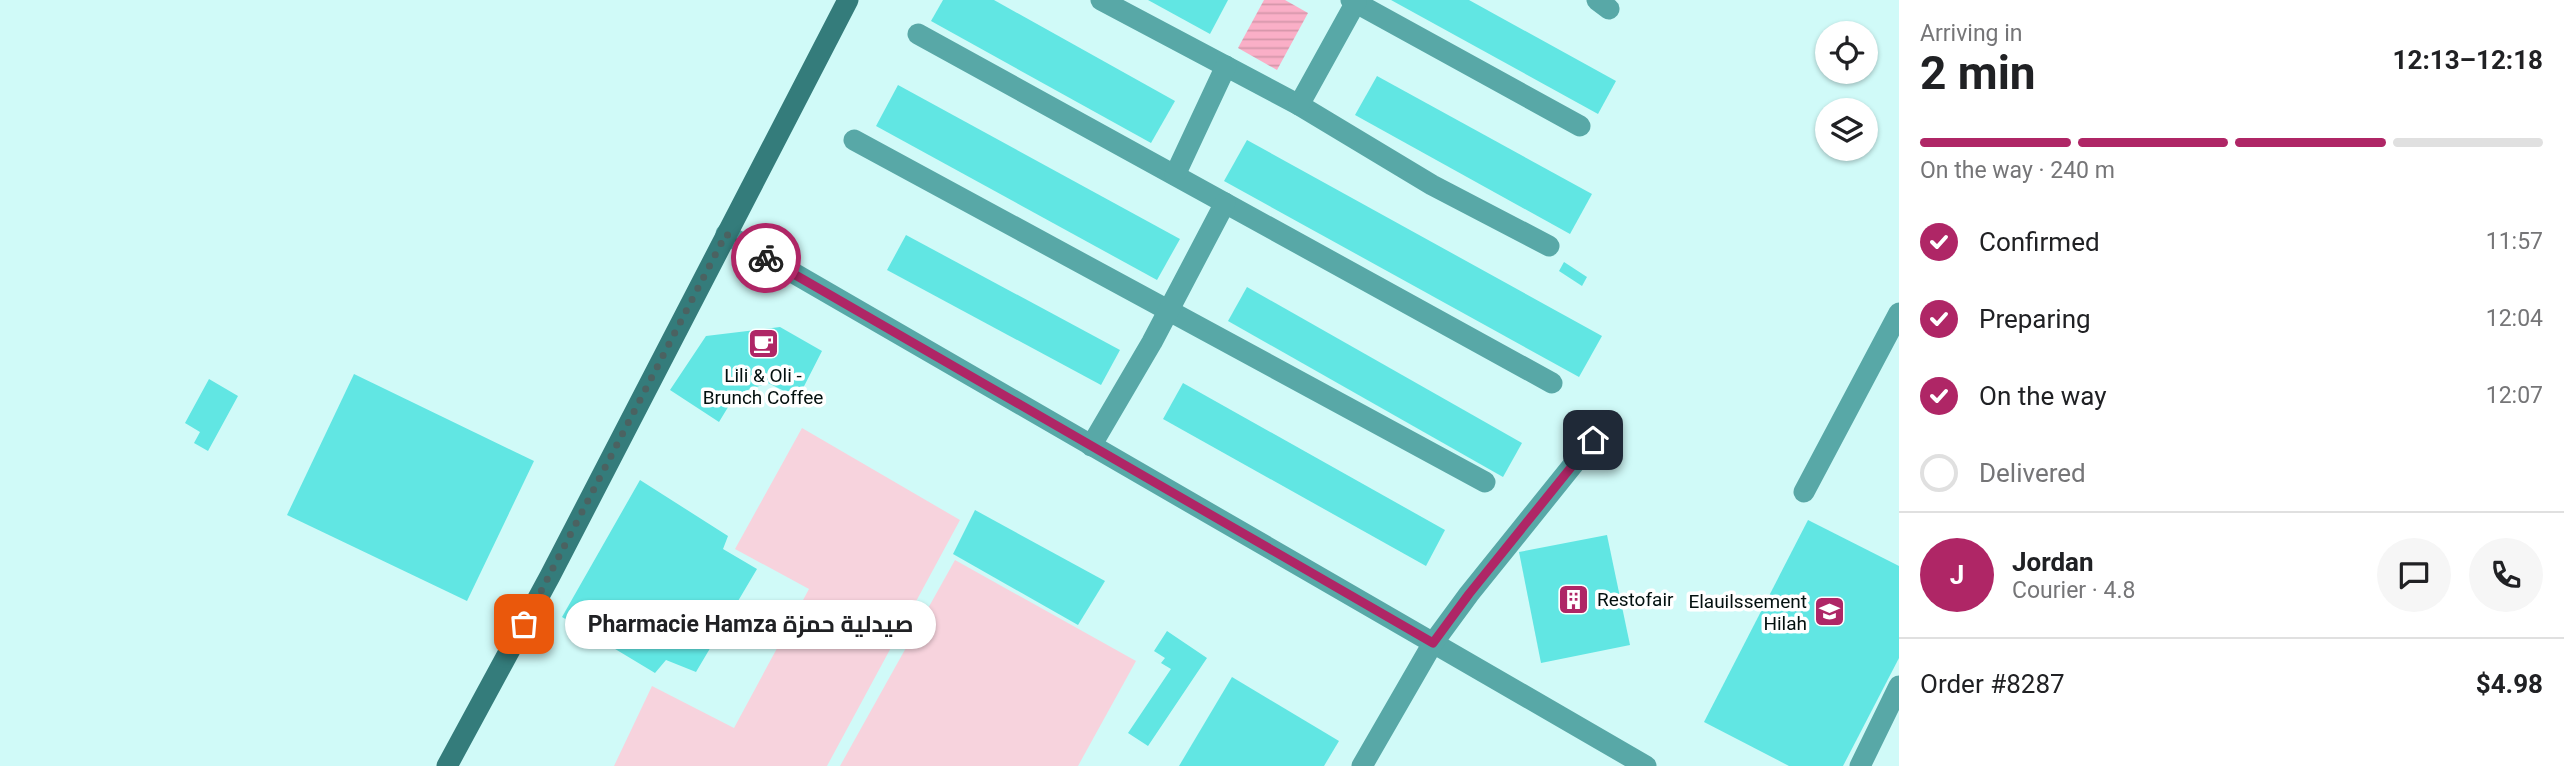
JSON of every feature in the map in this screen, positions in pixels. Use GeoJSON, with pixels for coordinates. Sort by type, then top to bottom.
{"type":"FeatureCollection","features":[{"type":"Feature","properties":{"kind":"street"},"geometry":{"type":"LineString","coordinates":[[447,766],[550,576],[848,0]]}},
{"type":"Feature","properties":{"kind":"street"},"geometry":{"type":"LineString","coordinates":[[1101,0],[1299,105],[1432,184],[1549,246]]}},
{"type":"Feature","properties":{"kind":"street"},"geometry":{"type":"LineString","coordinates":[[1299,105],[1353,1],[1580,126]]}},
{"type":"Feature","properties":{"kind":"street"},"geometry":{"type":"LineString","coordinates":[[918,34],[1552,383]]}},
{"type":"Feature","properties":{"kind":"street"},"geometry":{"type":"LineString","coordinates":[[1175,176],[1226,66]]}},
{"type":"Feature","properties":{"kind":"street"},"geometry":{"type":"LineString","coordinates":[[854,140],[1485,482]]}},
{"type":"Feature","properties":{"kind":"street"},"geometry":{"type":"LineString","coordinates":[[1091,446],[1169,311],[1225,204]]}},
{"type":"Feature","properties":{"kind":"street"},"geometry":{"type":"LineString","coordinates":[[726,234],[1646,766]]}},
{"type":"Feature","properties":{"kind":"street"},"geometry":{"type":"LineString","coordinates":[[1804,492],[1899,313]]}},
{"type":"Feature","properties":{"kind":"street"},"geometry":{"type":"LineString","coordinates":[[1362,766],[1433,643],[1593,440]]}},
{"type":"Feature","properties":{"kind":"street"},"geometry":{"type":"LineString","coordinates":[[1860,766],[1899,687]]}},
{"type":"Feature","properties":{"kind":"shaded area"},"geometry":{"type":"Polygon","coordinates":[[[1264,0],[1285,0],[1308,13],[1277,70],[1238,48],[1264,0]]]}},
{"type":"Feature","properties":{"kind":"shaded area"},"geometry":{"type":"Polygon","coordinates":[[[802,428],[960,520],[827,766],[614,766],[652,686],[734,728],[809,589],[735,549],[802,428]]]}},
{"type":"Feature","properties":{"kind":"shaded area"},"geometry":{"type":"Polygon","coordinates":[[[955,560],[1136,661],[1078,766],[840,766],[955,560]]]}},
{"type":"Feature","properties":{"kind":"building"},"geometry":{"type":"Polygon","coordinates":[[[943,0],[994,0],[1175,101],[1151,143],[931,21],[943,0]]]}},
{"type":"Feature","properties":{"kind":"building"},"geometry":{"type":"Polygon","coordinates":[[[1148,0],[1228,0],[1210,34],[1148,0]]]}},
{"type":"Feature","properties":{"kind":"building"},"geometry":{"type":"Polygon","coordinates":[[[1391,0],[1469,0],[1616,81],[1598,114],[1391,0]]]}},
{"type":"Feature","properties":{"kind":"building"},"geometry":{"type":"Polygon","coordinates":[[[1377,76],[1592,194],[1570,234],[1355,115],[1377,76]]]}},
{"type":"Feature","properties":{"kind":"building"},"geometry":{"type":"Polygon","coordinates":[[[898,85],[1180,239],[1157,280],[876,126],[898,85]]]}},
{"type":"Feature","properties":{"kind":"building"},"geometry":{"type":"Polygon","coordinates":[[[1247,140],[1602,336],[1579,377],[1224,181],[1247,140]]]}},
{"type":"Feature","properties":{"kind":"building"},"geometry":{"type":"Polygon","coordinates":[[[906,235],[1120,350],[1101,385],[887,270],[906,235]]]}},
{"type":"Feature","properties":{"kind":"building"},"geometry":{"type":"Polygon","coordinates":[[[1564,262],[1587,277],[1582,286],[1559,271],[1564,262]]]}},
{"type":"Feature","properties":{"kind":"building"},"geometry":{"type":"Polygon","coordinates":[[[1247,287],[1522,443],[1503,477],[1228,321],[1247,287]]]}},
{"type":"Feature","properties":{"kind":"building"},"geometry":{"type":"Polygon","coordinates":[[[780,327],[822,351],[798,398],[768,383],[736,394],[719,422],[670,390],[706,336],[780,327]]]}},
{"type":"Feature","properties":{"kind":"building"},"geometry":{"type":"Polygon","coordinates":[[[354,374],[534,461],[467,601],[287,515],[354,374]]]}},
{"type":"Feature","properties":{"kind":"building"},"geometry":{"type":"Polygon","coordinates":[[[209,379],[238,396],[208,451],[194,443],[200,432],[185,423],[209,379]]]}},
{"type":"Feature","properties":{"kind":"building"},"geometry":{"type":"Polygon","coordinates":[[[1183,383],[1445,530],[1426,566],[1163,419],[1183,383]]]}},
{"type":"Feature","properties":{"kind":"building"},"geometry":{"type":"Polygon","coordinates":[[[640,480],[728,536],[723,549],[757,569],[696,672],[666,660],[655,673],[562,617],[640,480]]]}},
{"type":"Feature","properties":{"kind":"building"},"geometry":{"type":"Polygon","coordinates":[[[975,510],[1105,581],[1078,625],[953,554],[975,510]]]}},
{"type":"Feature","properties":{"kind":"building","name":"Elauilssement Hilah"},"geometry":{"type":"Polygon","coordinates":[[[1808,520],[1899,566],[1899,658],[1843,766],[1789,766],[1704,722],[1808,520]]]}},
{"type":"Feature","properties":{"kind":"building","name":"Restofair"},"geometry":{"type":"Polygon","coordinates":[[[1607,535],[1630,645],[1541,663],[1519,552],[1607,535]]]}},
{"type":"Feature","properties":{"kind":"building"},"geometry":{"type":"Polygon","coordinates":[[[1167,631],[1207,658],[1148,746],[1128,733],[1171,669],[1161,663],[1165,658],[1154,651],[1167,631]]]}},
{"type":"Feature","properties":{"kind":"building"},"geometry":{"type":"Polygon","coordinates":[[[1232,677],[1339,741],[1324,766],[1179,766],[1232,677]]]}},
{"type":"Feature","properties":{"kind":"way so far"},"geometry":{"type":"LineString","coordinates":[[524,624],[726,234],[766,258]]}},
{"type":"Feature","properties":{"kind":"place","name":"Lili & Oli - Brunch Coffee"},"geometry":{"type":"Point","coordinates":[763,344]}},
{"type":"Feature","properties":{"kind":"place","name":"Restofair"},"geometry":{"type":"Point","coordinates":[1574,599]}},
{"type":"Feature","properties":{"kind":"place","name":"Elauilssement Hilah"},"geometry":{"type":"Point","coordinates":[1830,612]}},
{"type":"Feature","properties":{"kind":"place","name":"Pharmacie Hamza صيدلية حمزة"},"geometry":{"type":"Point","coordinates":[524,624]}},
{"type":"Feature","properties":{"kind":"route"},"geometry":{"type":"LineString","coordinates":[[766,258],[1433,643],[1593,440]]}}]}
